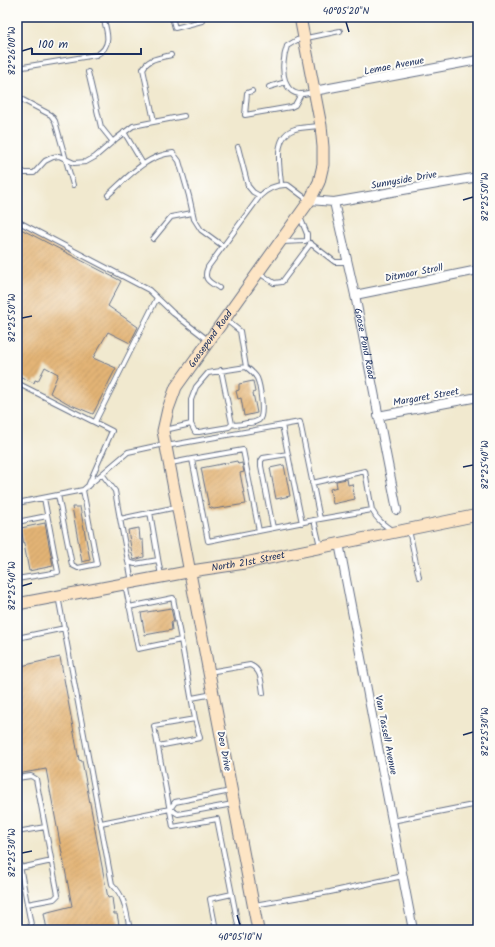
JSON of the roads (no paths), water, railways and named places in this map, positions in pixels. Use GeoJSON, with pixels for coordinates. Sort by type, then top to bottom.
{"type":"FeatureCollection","features":[{"type":"Feature","properties":{"kind":"street"},"geometry":{"type":"LineString","coordinates":[[300,17],[321,126]]}},
{"type":"Feature","properties":{"kind":"street","name":"Lemae Avenue"},"geometry":{"type":"LineString","coordinates":[[314,91],[478,60]]}},
{"type":"Feature","properties":{"kind":"street","name":"Goosepond Road"},"geometry":{"type":"LineString","coordinates":[[190,572],[163,431],[168,408],[176,387],[208,340],[310,200],[319,182],[323,165],[321,126]]}},
{"type":"Feature","properties":{"kind":"street","name":"Sunnyside Drive"},"geometry":{"type":"LineString","coordinates":[[334,202],[478,177]]}},
{"type":"Feature","properties":{"kind":"street"},"geometry":{"type":"LineString","coordinates":[[310,200],[334,202]]}},
{"type":"Feature","properties":{"kind":"street","name":"Goose Pond Road"},"geometry":{"type":"LineString","coordinates":[[334,202],[355,295],[397,510]]}},
{"type":"Feature","properties":{"kind":"street","name":"Ditmoor Stroll"},"geometry":{"type":"LineString","coordinates":[[355,295],[478,270]]}},
{"type":"Feature","properties":{"kind":"street","name":"Margaret Street"},"geometry":{"type":"LineString","coordinates":[[378,416],[478,397]]}},
{"type":"Feature","properties":{"kind":"street","name":"North 21st Street"},"geometry":{"type":"LineString","coordinates":[[17,604],[161,576],[245,563],[478,515]]}},
{"type":"Feature","properties":{"kind":"street","name":"Van Tassell Avenue"},"geometry":{"type":"LineString","coordinates":[[339,543],[413,930]]}},
{"type":"Feature","properties":{"kind":"street","name":"Deo Drive"},"geometry":{"type":"LineString","coordinates":[[190,572],[258,930]]}},
{"type":"Feature","properties":{"kind":"lane"},"geometry":{"type":"LineString","coordinates":[[17,68],[96,55],[100,53],[105,47],[107,40],[103,17]]}},
{"type":"Feature","properties":{"kind":"lane"},"geometry":{"type":"LineString","coordinates":[[172,17],[175,28],[202,21],[200,17]]}},
{"type":"Feature","properties":{"kind":"lane"},"geometry":{"type":"LineString","coordinates":[[314,91],[308,94],[292,93],[286,82],[283,68],[287,46],[293,42],[340,31]]}},
{"type":"Feature","properties":{"kind":"lane"},"geometry":{"type":"LineString","coordinates":[[154,121],[143,69],[149,60],[171,55]]}},
{"type":"Feature","properties":{"kind":"lane"},"geometry":{"type":"LineString","coordinates":[[88,72],[101,127],[113,142]]}},
{"type":"Feature","properties":{"kind":"lane"},"geometry":{"type":"LineString","coordinates":[[268,86],[286,82]]}},
{"type":"Feature","properties":{"kind":"lane"},"geometry":{"type":"LineString","coordinates":[[252,91],[247,93],[245,115],[292,107],[297,102],[301,94]]}},
{"type":"Feature","properties":{"kind":"lane"},"geometry":{"type":"LineString","coordinates":[[17,97],[51,115],[55,121],[73,185]]}},
{"type":"Feature","properties":{"kind":"lane"},"geometry":{"type":"LineString","coordinates":[[17,168],[25,173],[31,174],[34,173],[45,161],[59,156],[74,163],[86,162],[95,157],[133,126],[184,116]]}},
{"type":"Feature","properties":{"kind":"lane"},"geometry":{"type":"LineString","coordinates":[[281,184],[279,150],[283,138],[287,133],[295,129],[321,126]]}},
{"type":"Feature","properties":{"kind":"lane"},"geometry":{"type":"LineString","coordinates":[[124,132],[143,164]]}},
{"type":"Feature","properties":{"kind":"lane"},"geometry":{"type":"LineString","coordinates":[[238,147],[248,186],[253,192],[260,196]]}},
{"type":"Feature","properties":{"kind":"lane"},"geometry":{"type":"LineString","coordinates":[[108,195],[143,164],[157,156],[173,153],[177,157],[194,219],[201,230],[223,246]]}},
{"type":"Feature","properties":{"kind":"lane"},"geometry":{"type":"LineString","coordinates":[[219,288],[207,280],[205,273],[260,196],[271,187],[281,184],[288,185],[310,200]]}},
{"type":"Feature","properties":{"kind":"lane"},"geometry":{"type":"LineString","coordinates":[[153,239],[170,217],[192,213]]}},
{"type":"Feature","properties":{"kind":"lane"},"geometry":{"type":"LineString","coordinates":[[299,215],[307,234],[307,240]]}},
{"type":"Feature","properties":{"kind":"lane"},"geometry":{"type":"LineString","coordinates":[[17,221],[149,290],[173,313],[208,340]]}},
{"type":"Feature","properties":{"kind":"lane"},"geometry":{"type":"LineString","coordinates":[[280,242],[307,240],[335,262],[347,262]]}},
{"type":"Feature","properties":{"kind":"lane"},"geometry":{"type":"LineString","coordinates":[[258,272],[274,283],[282,282],[311,243]]}},
{"type":"Feature","properties":{"kind":"lane"},"geometry":{"type":"LineString","coordinates":[[95,422],[157,298]]}},
{"type":"Feature","properties":{"kind":"lane"},"geometry":{"type":"LineString","coordinates":[[224,318],[240,331],[246,367]]}},
{"type":"Feature","properties":{"kind":"lane"},"geometry":{"type":"LineString","coordinates":[[246,367],[253,372],[257,378],[263,410],[262,416],[260,420],[255,422],[236,426],[232,424],[228,427],[195,432],[191,424],[191,400],[196,387],[208,372],[220,370],[246,367]]}},
{"type":"Feature","properties":{"kind":"lane"},"geometry":{"type":"LineString","coordinates":[[220,370],[232,424]]}},
{"type":"Feature","properties":{"kind":"lane"},"geometry":{"type":"LineString","coordinates":[[17,383],[112,431],[88,486]]}},
{"type":"Feature","properties":{"kind":"lane"},"geometry":{"type":"LineString","coordinates":[[17,503],[83,490],[128,452],[300,422],[320,519]]}},
{"type":"Feature","properties":{"kind":"lane"},"geometry":{"type":"LineString","coordinates":[[163,431],[191,424]]}},
{"type":"Feature","properties":{"kind":"lane"},"geometry":{"type":"LineString","coordinates":[[282,425],[302,523]]}},
{"type":"Feature","properties":{"kind":"lane"},"geometry":{"type":"LineString","coordinates":[[169,463],[243,450],[259,531]]}},
{"type":"Feature","properties":{"kind":"lane"},"geometry":{"type":"LineString","coordinates":[[273,528],[261,461],[264,458],[288,454]]}},
{"type":"Feature","properties":{"kind":"lane"},"geometry":{"type":"LineString","coordinates":[[192,459],[208,541],[372,510]]}},
{"type":"Feature","properties":{"kind":"lane"},"geometry":{"type":"LineString","coordinates":[[312,482],[365,471],[372,510],[375,516],[394,532]]}},
{"type":"Feature","properties":{"kind":"lane"},"geometry":{"type":"LineString","coordinates":[[102,474],[115,491],[128,562],[129,607],[138,649],[181,640]]}},
{"type":"Feature","properties":{"kind":"lane"},"geometry":{"type":"LineString","coordinates":[[58,495],[72,565],[78,568],[97,564],[83,490]]}},
{"type":"Feature","properties":{"kind":"lane"},"geometry":{"type":"LineString","coordinates":[[17,579],[58,572],[44,498]]}},
{"type":"Feature","properties":{"kind":"lane"},"geometry":{"type":"LineString","coordinates":[[120,519],[177,507]]}},
{"type":"Feature","properties":{"kind":"lane"},"geometry":{"type":"LineString","coordinates":[[150,512],[161,576]]}},
{"type":"Feature","properties":{"kind":"lane"},"geometry":{"type":"LineString","coordinates":[[17,522],[47,516]]}},
{"type":"Feature","properties":{"kind":"lane"},"geometry":{"type":"LineString","coordinates":[[314,520],[320,547]]}},
{"type":"Feature","properties":{"kind":"lane"},"geometry":{"type":"LineString","coordinates":[[409,529],[419,577]]}},
{"type":"Feature","properties":{"kind":"lane"},"geometry":{"type":"LineString","coordinates":[[128,562],[134,564],[158,560]]}},
{"type":"Feature","properties":{"kind":"lane"},"geometry":{"type":"LineString","coordinates":[[58,596],[112,884],[120,891],[123,898],[130,930]]}},
{"type":"Feature","properties":{"kind":"lane"},"geometry":{"type":"LineString","coordinates":[[129,607],[173,598],[195,719],[200,738],[158,746]]}},
{"type":"Feature","properties":{"kind":"lane"},"geometry":{"type":"LineString","coordinates":[[17,638],[65,628]]}},
{"type":"Feature","properties":{"kind":"lane"},"geometry":{"type":"LineString","coordinates":[[209,672],[250,665],[256,668],[260,674],[263,693]]}},
{"type":"Feature","properties":{"kind":"lane"},"geometry":{"type":"LineString","coordinates":[[192,698],[213,694]]}},
{"type":"Feature","properties":{"kind":"lane"},"geometry":{"type":"LineString","coordinates":[[195,719],[154,726],[173,827],[217,819],[239,930]]}},
{"type":"Feature","properties":{"kind":"lane"},"geometry":{"type":"LineString","coordinates":[[17,778],[31,776],[36,779],[58,894],[54,899],[27,904]]}},
{"type":"Feature","properties":{"kind":"lane"},"geometry":{"type":"LineString","coordinates":[[101,823],[170,809],[175,802],[232,791]]}},
{"type":"Feature","properties":{"kind":"lane"},"geometry":{"type":"LineString","coordinates":[[170,809],[178,814],[234,804]]}},
{"type":"Feature","properties":{"kind":"lane"},"geometry":{"type":"LineString","coordinates":[[392,821],[478,804]]}},
{"type":"Feature","properties":{"kind":"lane"},"geometry":{"type":"LineString","coordinates":[[17,832],[45,827]]}},
{"type":"Feature","properties":{"kind":"lane"},"geometry":{"type":"LineString","coordinates":[[17,850],[32,930]]}},
{"type":"Feature","properties":{"kind":"lane"},"geometry":{"type":"LineString","coordinates":[[20,868],[52,861]]}},
{"type":"Feature","properties":{"kind":"lane"},"geometry":{"type":"LineString","coordinates":[[254,905],[330,892],[403,876]]}},
{"type":"Feature","properties":{"kind":"lane"},"geometry":{"type":"LineString","coordinates":[[216,930],[210,899],[232,894]]}}]}
